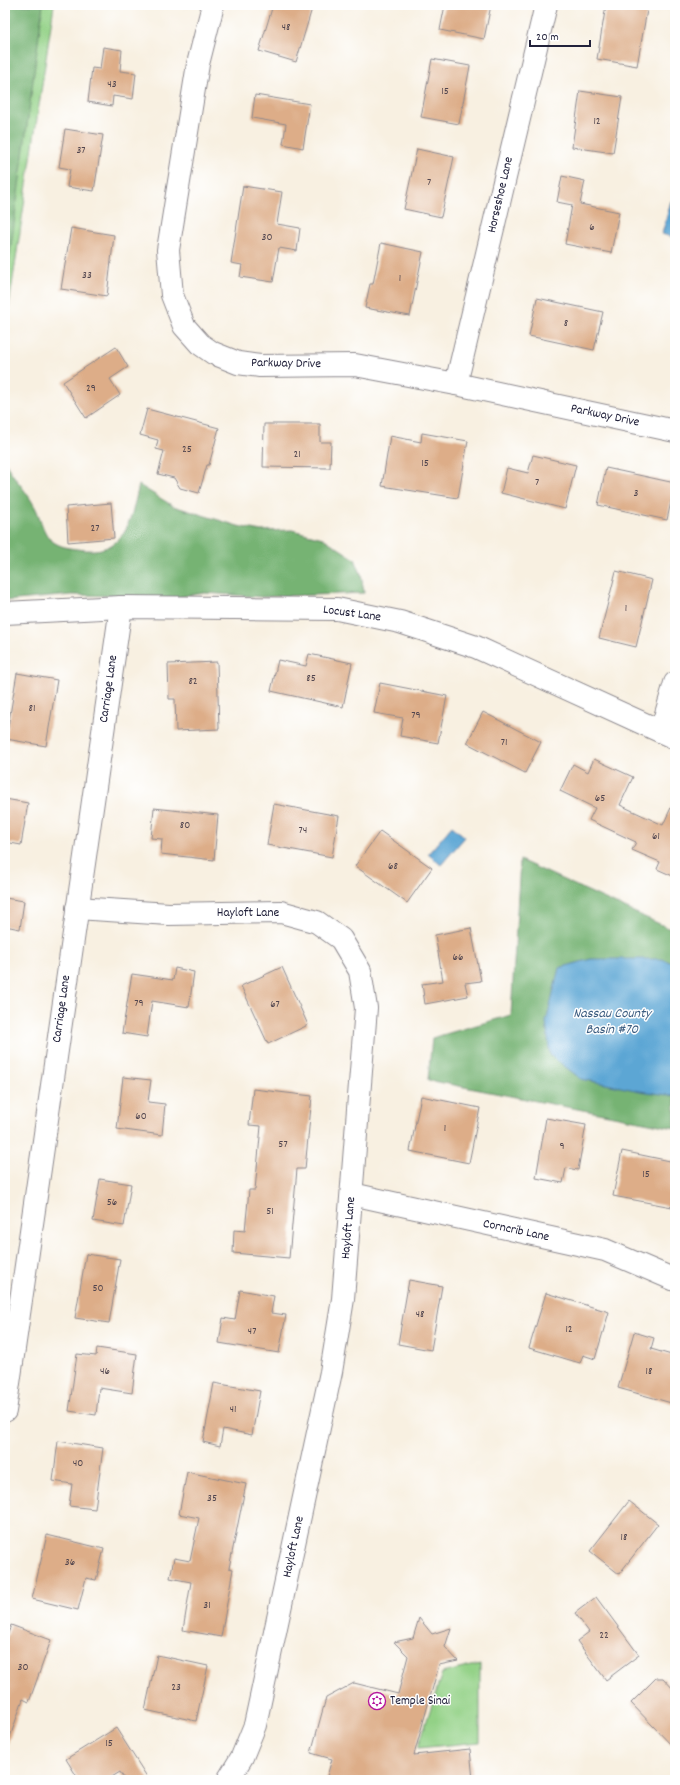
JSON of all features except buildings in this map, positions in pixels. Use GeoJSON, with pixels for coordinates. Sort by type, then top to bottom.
{"type":"FeatureCollection","features":[{"type":"Feature","properties":{"kind":"street","name":"Parkway Drive"},"geometry":{"type":"LineString","coordinates":[[213,5],[198,64],[168,250],[172,295],[184,326],[200,344],[213,353],[238,363],[260,366],[355,365],[456,384],[675,430]]}},
{"type":"Feature","properties":{"kind":"street","name":"Horseshoe Lane"},"geometry":{"type":"LineString","coordinates":[[456,384],[546,5]]}},
{"type":"Feature","properties":{"kind":"street","name":"Locust Lane"},"geometry":{"type":"LineString","coordinates":[[5,613],[121,608],[337,609],[400,622],[476,648],[668,734]]}},
{"type":"Feature","properties":{"kind":"street","name":"Carriage Lane"},"geometry":{"type":"LineString","coordinates":[[5,1411],[76,908],[121,608]]}},
{"type":"Feature","properties":{"kind":"street"},"geometry":{"type":"LineString","coordinates":[[668,734],[675,683]]}},
{"type":"Feature","properties":{"kind":"street","name":"Hayloft Lane"},"geometry":{"type":"LineString","coordinates":[[76,908],[169,914],[281,912],[317,922],[341,939],[360,971],[366,1008],[343,1299],[331,1372],[255,1725],[242,1757],[228,1780]]}},
{"type":"Feature","properties":{"kind":"street","name":"Corncrib Lane"},"geometry":{"type":"LineString","coordinates":[[352,1194],[605,1250],[675,1280]]}},
{"type":"Feature","properties":{"kind":"green space"},"geometry":{"type":"Polygon","coordinates":[[[5,5],[54,5],[5,332],[5,5]]]}},
{"type":"Feature","properties":{"kind":"green space"},"geometry":{"type":"Polygon","coordinates":[[[5,5],[43,5],[5,291],[5,5]]]}},
{"type":"Feature","properties":{"kind":"green space"},"geometry":{"type":"Polygon","coordinates":[[[5,462],[32,501],[49,538],[62,546],[73,549],[93,550],[106,548],[115,542],[123,534],[128,524],[139,485],[173,506],[238,526],[261,531],[292,530],[323,538],[355,559],[361,574],[364,593],[262,597],[205,593],[158,600],[118,596],[72,595],[5,601],[5,462]]]}},
{"type":"Feature","properties":{"kind":"green space"},"geometry":{"type":"Polygon","coordinates":[[[520,860],[675,931],[675,1128],[428,1080],[432,1038],[511,1015],[520,860]]]}},
{"type":"Feature","properties":{"kind":"green space"},"geometry":{"type":"Polygon","coordinates":[[[480,1664],[480,1742],[418,1748],[442,1673],[480,1664]]]}},
{"type":"Feature","properties":{"kind":"water"},"geometry":{"type":"Polygon","coordinates":[[[671,201],[675,202],[675,238],[662,234],[671,201]]]}},
{"type":"Feature","properties":{"kind":"water"},"geometry":{"type":"Polygon","coordinates":[[[452,826],[465,837],[441,865],[428,854],[452,826]]]}},
{"type":"Feature","properties":{"kind":"water","name":"Nassau County Basin #70"},"geometry":{"type":"Polygon","coordinates":[[[591,959],[662,959],[675,964],[675,1096],[640,1091],[581,1079],[550,1055],[546,1022],[559,968],[591,959]]]}},
{"type":"Feature","properties":{"kind":"place","name":"Temple Sinai"},"geometry":{"type":"Point","coordinates":[377,1701]}}]}
